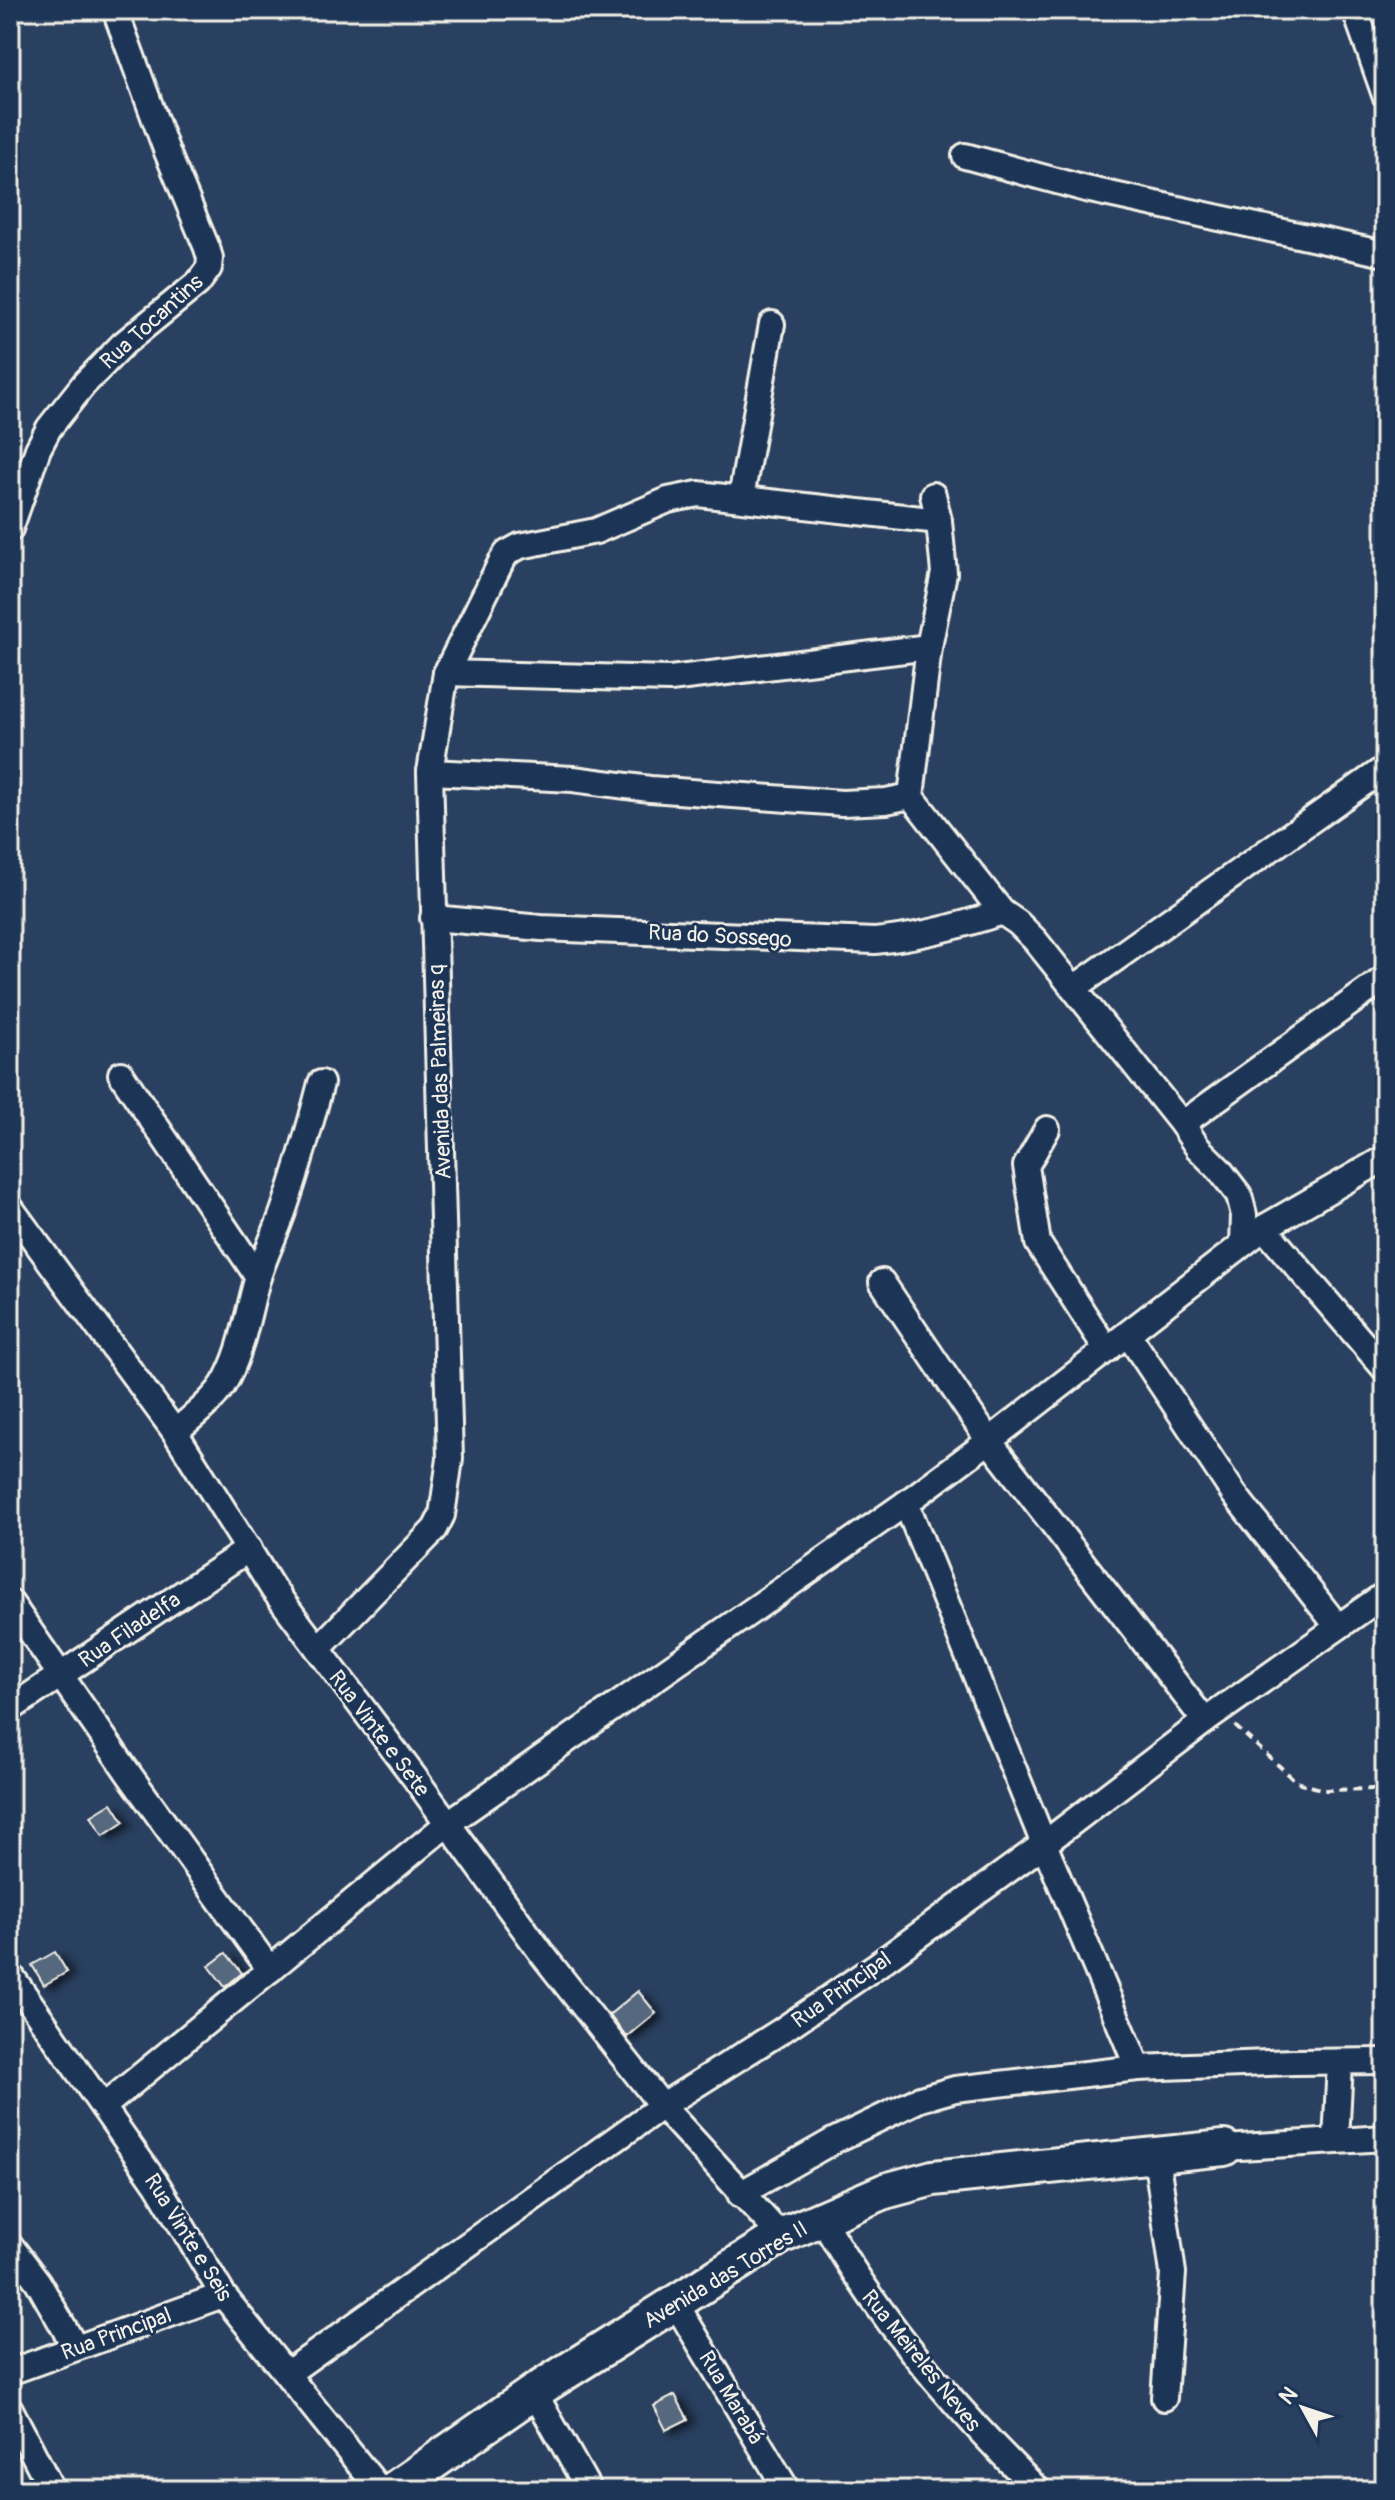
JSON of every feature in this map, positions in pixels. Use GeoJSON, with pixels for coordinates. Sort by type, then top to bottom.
{"type":"FeatureCollection","features":[{"type":"Feature","properties":{"kind":"street","name":"Rua Tocantins"},"geometry":{"type":"LineString","coordinates":[[10,529],[38,449],[64,407],[123,344],[198,283],[209,268],[207,248],[167,152],[115,10]]}},
{"type":"Feature","properties":{"kind":"street"},"geometry":{"type":"LineString","coordinates":[[1355,10],[1385,95]]}},
{"type":"Feature","properties":{"kind":"street"},"geometry":{"type":"LineString","coordinates":[[965,156],[1086,189],[1385,254]]}},
{"type":"Feature","properties":{"kind":"street"},"geometry":{"type":"LineString","coordinates":[[741,498],[772,324]]}},
{"type":"Feature","properties":{"kind":"street","name":"Avenida das Palmeiras q"},"geometry":{"type":"LineString","coordinates":[[318,1649],[435,1529],[442,1515],[450,1459],[430,772],[446,673],[507,553],[520,546],[596,531],[668,500],[698,494],[939,521]]}},
{"type":"Feature","properties":{"kind":"street"},"geometry":{"type":"LineString","coordinates":[[933,495],[944,573],[929,647],[911,796],[1002,912],[1018,923],[1074,988],[1198,1148],[1239,1195],[1244,1215],[1243,1243]]}},
{"type":"Feature","properties":{"kind":"street"},"geometry":{"type":"LineString","coordinates":[[446,673],[670,679],[929,647]]}},
{"type":"Feature","properties":{"kind":"street"},"geometry":{"type":"LineString","coordinates":[[1074,988],[1385,768]]}},
{"type":"Feature","properties":{"kind":"street"},"geometry":{"type":"LineString","coordinates":[[430,772],[573,779],[650,789],[842,803],[886,801],[911,796]]}},
{"type":"Feature","properties":{"kind":"street","name":"Rua do Sossego"},"geometry":{"type":"LineString","coordinates":[[433,918],[541,928],[875,941],[957,927],[1002,912]]}},
{"type":"Feature","properties":{"kind":"street"},"geometry":{"type":"LineString","coordinates":[[1182,1124],[1385,978]]}},
{"type":"Feature","properties":{"kind":"street"},"geometry":{"type":"LineString","coordinates":[[121,1074],[258,1277]]}},
{"type":"Feature","properties":{"kind":"street"},"geometry":{"type":"LineString","coordinates":[[175,1432],[222,1386],[239,1346],[258,1277],[303,1152],[321,1083]]}},
{"type":"Feature","properties":{"kind":"street"},"geometry":{"type":"LineString","coordinates":[[1047,1129],[1026,1166],[1038,1243],[1107,1350]]}},
{"type":"Feature","properties":{"kind":"street"},"geometry":{"type":"LineString","coordinates":[[103,2107],[447,1824],[906,1503],[1265,1227],[1385,1158]]}},
{"type":"Feature","properties":{"kind":"street","name":"Rua Vinte e Sete"},"geometry":{"type":"LineString","coordinates":[[10,1207],[175,1432],[273,1589],[543,1955],[662,2106],[781,2236]]}},
{"type":"Feature","properties":{"kind":"street"},"geometry":{"type":"LineString","coordinates":[[1265,1227],[1385,1369]]}},
{"type":"Feature","properties":{"kind":"street"},"geometry":{"type":"LineString","coordinates":[[882,1282],[989,1441],[1212,1716]]}},
{"type":"Feature","properties":{"kind":"street"},"geometry":{"type":"LineString","coordinates":[[1128,1334],[1234,1494],[1338,1627]]}},
{"type":"Feature","properties":{"kind":"street"},"geometry":{"type":"LineString","coordinates":[[906,1503],[1138,2068]]}},
{"type":"Feature","properties":{"kind":"street","name":"Rua Filadelfa"},"geometry":{"type":"LineString","coordinates":[[10,1709],[249,1549]]}},
{"type":"Feature","properties":{"kind":"street","name":"Rua Principal"},"geometry":{"type":"LineString","coordinates":[[288,2373],[662,2106],[876,1966],[1044,1844],[1212,1716],[1385,1594]]}},
{"type":"Feature","properties":{"kind":"street"},"geometry":{"type":"LineString","coordinates":[[10,1602],[270,1970]]}},
{"type":"Feature","properties":{"kind":"street","name":"Rua Vinte e Seis"},"geometry":{"type":"LineString","coordinates":[[10,1974],[158,2186],[223,2295],[380,2490]]}},
{"type":"Feature","properties":{"kind":"street"},"geometry":{"type":"LineString","coordinates":[[740,2194],[833,2141],[920,2099],[955,2089],[1138,2068],[1385,2061]]}},
{"type":"Feature","properties":{"kind":"street"},"geometry":{"type":"LineString","coordinates":[[1336,2141],[1340,2063]]}},
{"type":"Feature","properties":{"kind":"street","name":"Avenida das Torres II"},"geometry":{"type":"LineString","coordinates":[[393,2490],[534,2392],[781,2236],[885,2191],[933,2178],[1224,2148],[1385,2138]]}},
{"type":"Feature","properties":{"kind":"street"},"geometry":{"type":"LineString","coordinates":[[1156,2155],[1173,2273],[1164,2398]]}},
{"type":"Feature","properties":{"kind":"street","name":"Rua Meireles Neves"},"geometry":{"type":"LineString","coordinates":[[821,2217],[846,2262],[883,2315],[978,2431],[1038,2490]]}},
{"type":"Feature","properties":{"kind":"street"},"geometry":{"type":"LineString","coordinates":[[10,2245],[38,2282],[75,2347]]}},
{"type":"Feature","properties":{"kind":"street","name":"Rua Principal"},"geometry":{"type":"LineString","coordinates":[[10,2372],[223,2295]]}},
{"type":"Feature","properties":{"kind":"street","name":"Rua Marabá"},"geometry":{"type":"LineString","coordinates":[[676,2304],[787,2490]]}},
{"type":"Feature","properties":{"kind":"street"},"geometry":{"type":"LineString","coordinates":[[534,2392],[589,2490]]}},
{"type":"Feature","properties":{"kind":"street"},"geometry":{"type":"LineString","coordinates":[[10,2409],[52,2490]]}},
{"type":"Feature","properties":{"kind":"path"},"geometry":{"type":"LineString","coordinates":[[1212,1716],[1297,1782],[1324,1790],[1385,1787]]}},
{"type":"Feature","properties":{"kind":"building"},"geometry":{"type":"Polygon","coordinates":[[[112,1803],[124,1822],[103,1836],[91,1816],[112,1803]]]}},
{"type":"Feature","properties":{"kind":"building"},"geometry":{"type":"Polygon","coordinates":[[[55,1952],[67,1972],[44,1985],[32,1965],[55,1952]]]}},
{"type":"Feature","properties":{"kind":"building"},"geometry":{"type":"Polygon","coordinates":[[[226,1953],[242,1973],[225,1987],[209,1966],[226,1953]]]}},
{"type":"Feature","properties":{"kind":"building"},"geometry":{"type":"Polygon","coordinates":[[[638,1991],[656,2013],[627,2037],[609,2015],[638,1991]]]}},
{"type":"Feature","properties":{"kind":"building"},"geometry":{"type":"Polygon","coordinates":[[[675,2395],[688,2419],[666,2430],[654,2406],[675,2395]]]}}]}
